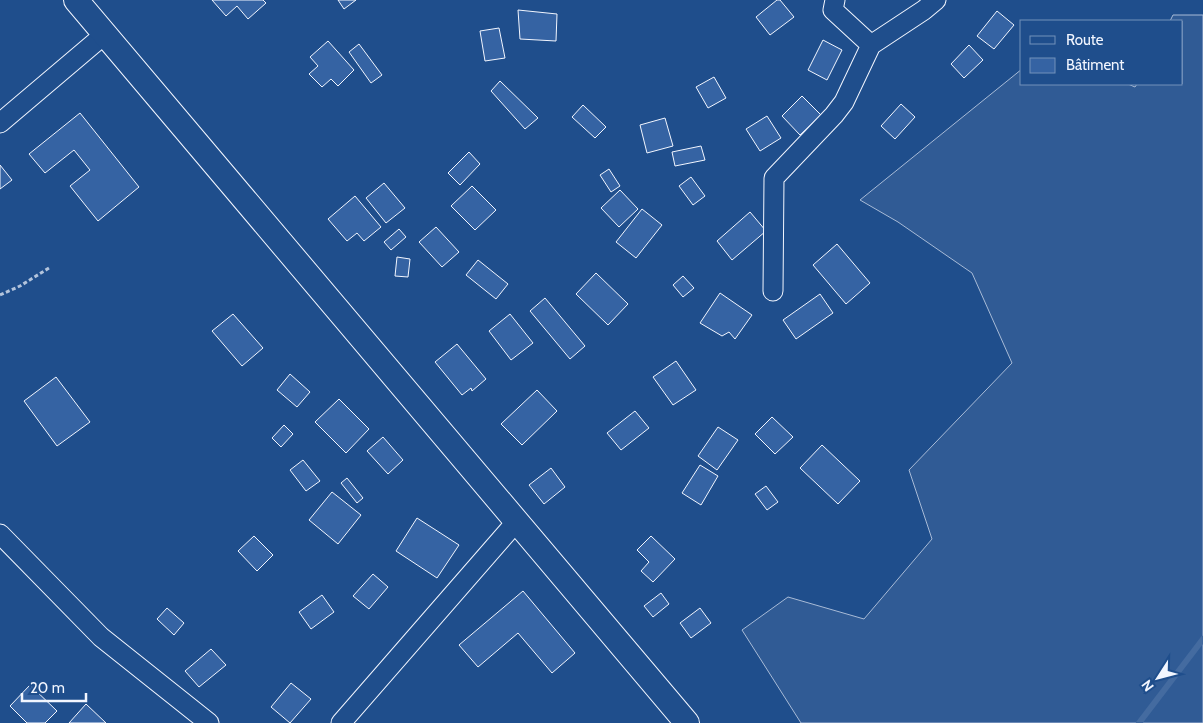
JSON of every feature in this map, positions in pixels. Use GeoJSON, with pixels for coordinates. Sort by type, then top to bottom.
{"type":"FeatureCollection","features":[{"type":"Feature","properties":{"kind":"street"},"geometry":{"type":"LineString","coordinates":[[76,0],[687,723]]}},
{"type":"Feature","properties":{"kind":"street"},"geometry":{"type":"LineString","coordinates":[[835,0],[833,10],[871,45]]}},
{"type":"Feature","properties":{"kind":"street"},"geometry":{"type":"LineString","coordinates":[[773,290],[774,178],[844,102],[871,45],[936,0]]}},
{"type":"Feature","properties":{"kind":"street"},"geometry":{"type":"LineString","coordinates":[[0,123],[105,34]]}},
{"type":"Feature","properties":{"kind":"street"},"geometry":{"type":"LineString","coordinates":[[340,723],[517,521]]}},
{"type":"Feature","properties":{"kind":"street"},"geometry":{"type":"LineString","coordinates":[[0,534],[101,637],[209,723]]}},
{"type":"Feature","properties":{"kind":"path"},"geometry":{"type":"LineString","coordinates":[[0,295],[20,286],[49,268]]}},
{"type":"Feature","properties":{"kind":"shaded area"},"geometry":{"type":"Polygon","coordinates":[[[1173,15],[1203,15],[1203,723],[801,723],[742,630],[788,597],[864,619],[932,539],[909,470],[1012,363],[972,273],[898,222],[860,200],[1020,71],[1020,85],[1130,85],[1135,87],[1136,85],[1183,85],[1183,20],[1170,20],[1173,15]]]}},
{"type":"Feature","properties":{"kind":"building"},"geometry":{"type":"Polygon","coordinates":[[[212,0],[263,0],[266,3],[248,19],[237,6],[226,16],[212,0]]]}},
{"type":"Feature","properties":{"kind":"building"},"geometry":{"type":"Polygon","coordinates":[[[338,0],[356,0],[344,9],[338,0]]]}},
{"type":"Feature","properties":{"kind":"building"},"geometry":{"type":"Polygon","coordinates":[[[777,0],[780,0],[794,17],[770,35],[756,17],[777,0]]]}},
{"type":"Feature","properties":{"kind":"building"},"geometry":{"type":"Polygon","coordinates":[[[518,10],[557,14],[556,41],[520,39],[518,10]]]}},
{"type":"Feature","properties":{"kind":"building"},"geometry":{"type":"Polygon","coordinates":[[[997,11],[1014,25],[994,49],[977,36],[997,11]]]}},
{"type":"Feature","properties":{"kind":"building"},"geometry":{"type":"Polygon","coordinates":[[[499,28],[505,58],[485,61],[480,31],[499,28]]]}},
{"type":"Feature","properties":{"kind":"building"},"geometry":{"type":"Polygon","coordinates":[[[823,40],[842,50],[827,80],[808,70],[823,40]]]}},
{"type":"Feature","properties":{"kind":"building"},"geometry":{"type":"Polygon","coordinates":[[[328,41],[354,70],[338,86],[331,79],[322,87],[309,74],[318,66],[310,57],[328,41]]]}},
{"type":"Feature","properties":{"kind":"building"},"geometry":{"type":"Polygon","coordinates":[[[359,44],[382,75],[371,83],[349,52],[359,44]]]}},
{"type":"Feature","properties":{"kind":"building"},"geometry":{"type":"Polygon","coordinates":[[[969,45],[983,60],[964,78],[951,64],[969,45]]]}},
{"type":"Feature","properties":{"kind":"building"},"geometry":{"type":"Polygon","coordinates":[[[714,77],[726,98],[708,108],[696,87],[714,77]]]}},
{"type":"Feature","properties":{"kind":"building"},"geometry":{"type":"Polygon","coordinates":[[[500,81],[538,118],[525,129],[491,91],[500,81]]]}},
{"type":"Feature","properties":{"kind":"building"},"geometry":{"type":"Polygon","coordinates":[[[802,96],[821,115],[800,135],[782,116],[802,96]]]}},
{"type":"Feature","properties":{"kind":"building"},"geometry":{"type":"Polygon","coordinates":[[[901,104],[915,117],[895,139],[881,126],[901,104]]]}},
{"type":"Feature","properties":{"kind":"building"},"geometry":{"type":"Polygon","coordinates":[[[583,105],[606,127],[595,138],[572,117],[583,105]]]}},
{"type":"Feature","properties":{"kind":"building"},"geometry":{"type":"Polygon","coordinates":[[[80,113],[139,187],[98,221],[70,186],[90,170],[74,150],[45,173],[29,154],[80,113]]]}},
{"type":"Feature","properties":{"kind":"building"},"geometry":{"type":"Polygon","coordinates":[[[767,116],[781,138],[760,151],[746,129],[767,116]]]}},
{"type":"Feature","properties":{"kind":"building"},"geometry":{"type":"Polygon","coordinates":[[[665,118],[673,146],[647,153],[640,125],[665,118]]]}},
{"type":"Feature","properties":{"kind":"building"},"geometry":{"type":"Polygon","coordinates":[[[701,146],[705,160],[675,166],[672,152],[701,146]]]}},
{"type":"Feature","properties":{"kind":"building"},"geometry":{"type":"Polygon","coordinates":[[[469,152],[480,164],[460,185],[448,173],[469,152]]]}},
{"type":"Feature","properties":{"kind":"building"},"geometry":{"type":"Polygon","coordinates":[[[0,165],[12,180],[0,189],[0,165]]]}},
{"type":"Feature","properties":{"kind":"building"},"geometry":{"type":"Polygon","coordinates":[[[609,169],[620,186],[611,192],[600,175],[609,169]]]}},
{"type":"Feature","properties":{"kind":"building"},"geometry":{"type":"Polygon","coordinates":[[[691,177],[705,196],[693,205],[679,186],[691,177]]]}},
{"type":"Feature","properties":{"kind":"building"},"geometry":{"type":"Polygon","coordinates":[[[384,183],[405,208],[386,223],[366,198],[384,183]]]}},
{"type":"Feature","properties":{"kind":"building"},"geometry":{"type":"Polygon","coordinates":[[[472,186],[496,210],[475,230],[451,206],[472,186]]]}},
{"type":"Feature","properties":{"kind":"building"},"geometry":{"type":"Polygon","coordinates":[[[620,190],[638,209],[619,227],[601,208],[620,190]]]}},
{"type":"Feature","properties":{"kind":"building"},"geometry":{"type":"Polygon","coordinates":[[[355,196],[381,227],[364,241],[357,233],[347,241],[328,219],[355,196]]]}},
{"type":"Feature","properties":{"kind":"building"},"geometry":{"type":"Polygon","coordinates":[[[642,209],[662,225],[636,258],[616,242],[642,209]]]}},
{"type":"Feature","properties":{"kind":"building"},"geometry":{"type":"Polygon","coordinates":[[[750,212],[766,231],[732,260],[717,241],[750,212]]]}},
{"type":"Feature","properties":{"kind":"building"},"geometry":{"type":"Polygon","coordinates":[[[436,227],[459,252],[442,267],[419,242],[436,227]]]}},
{"type":"Feature","properties":{"kind":"building"},"geometry":{"type":"Polygon","coordinates":[[[399,229],[406,237],[391,250],[384,242],[399,229]]]}},
{"type":"Feature","properties":{"kind":"building"},"geometry":{"type":"Polygon","coordinates":[[[837,244],[870,283],[846,304],[813,265],[837,244]]]}},
{"type":"Feature","properties":{"kind":"building"},"geometry":{"type":"Polygon","coordinates":[[[397,257],[410,259],[408,277],[395,276],[397,257]]]}},
{"type":"Feature","properties":{"kind":"building"},"geometry":{"type":"Polygon","coordinates":[[[478,260],[508,284],[496,299],[466,275],[478,260]]]}},
{"type":"Feature","properties":{"kind":"building"},"geometry":{"type":"Polygon","coordinates":[[[596,273],[628,304],[608,325],[576,294],[596,273]]]}},
{"type":"Feature","properties":{"kind":"building"},"geometry":{"type":"Polygon","coordinates":[[[683,276],[694,288],[683,297],[673,285],[683,276]]]}},
{"type":"Feature","properties":{"kind":"building"},"geometry":{"type":"Polygon","coordinates":[[[720,293],[752,315],[735,339],[729,332],[722,336],[700,323],[720,293]]]}},
{"type":"Feature","properties":{"kind":"building"},"geometry":{"type":"Polygon","coordinates":[[[820,294],[833,313],[796,339],[783,320],[820,294]]]}},
{"type":"Feature","properties":{"kind":"building"},"geometry":{"type":"Polygon","coordinates":[[[545,298],[585,346],[570,359],[530,311],[545,298]]]}},
{"type":"Feature","properties":{"kind":"building"},"geometry":{"type":"Polygon","coordinates":[[[233,314],[263,348],[242,366],[212,331],[233,314]]]}},
{"type":"Feature","properties":{"kind":"building"},"geometry":{"type":"Polygon","coordinates":[[[510,314],[533,343],[511,360],[489,331],[510,314]]]}},
{"type":"Feature","properties":{"kind":"building"},"geometry":{"type":"Polygon","coordinates":[[[457,344],[486,379],[472,391],[471,388],[462,395],[435,362],[457,344]]]}},
{"type":"Feature","properties":{"kind":"building"},"geometry":{"type":"Polygon","coordinates":[[[676,361],[696,390],[673,405],[653,377],[676,361]]]}},
{"type":"Feature","properties":{"kind":"building"},"geometry":{"type":"Polygon","coordinates":[[[290,374],[310,392],[297,407],[277,390],[290,374]]]}},
{"type":"Feature","properties":{"kind":"building"},"geometry":{"type":"Polygon","coordinates":[[[56,377],[90,422],[57,446],[24,401],[56,377]]]}},
{"type":"Feature","properties":{"kind":"building"},"geometry":{"type":"Polygon","coordinates":[[[537,390],[557,411],[522,445],[501,424],[537,390]]]}},
{"type":"Feature","properties":{"kind":"building"},"geometry":{"type":"Polygon","coordinates":[[[339,399],[369,429],[346,453],[315,422],[339,399]]]}},
{"type":"Feature","properties":{"kind":"building"},"geometry":{"type":"Polygon","coordinates":[[[635,411],[649,428],[621,450],[607,433],[635,411]]]}},
{"type":"Feature","properties":{"kind":"building"},"geometry":{"type":"Polygon","coordinates":[[[772,417],[793,437],[775,454],[755,434],[772,417]]]}},
{"type":"Feature","properties":{"kind":"building"},"geometry":{"type":"Polygon","coordinates":[[[284,425],[293,434],[281,447],[272,438],[284,425]]]}},
{"type":"Feature","properties":{"kind":"building"},"geometry":{"type":"Polygon","coordinates":[[[718,427],[738,440],[717,470],[698,456],[718,427]]]}},
{"type":"Feature","properties":{"kind":"building"},"geometry":{"type":"Polygon","coordinates":[[[383,437],[403,460],[388,474],[367,451],[383,437]]]}},
{"type":"Feature","properties":{"kind":"building"},"geometry":{"type":"Polygon","coordinates":[[[822,445],[860,481],[838,504],[800,468],[822,445]]]}},
{"type":"Feature","properties":{"kind":"building"},"geometry":{"type":"Polygon","coordinates":[[[303,460],[320,481],[306,491],[290,470],[303,460]]]}},
{"type":"Feature","properties":{"kind":"building"},"geometry":{"type":"Polygon","coordinates":[[[700,465],[718,476],[701,505],[682,493],[700,465]]]}},
{"type":"Feature","properties":{"kind":"building"},"geometry":{"type":"Polygon","coordinates":[[[551,468],[565,487],[544,504],[529,485],[551,468]]]}},
{"type":"Feature","properties":{"kind":"building"},"geometry":{"type":"Polygon","coordinates":[[[347,478],[363,498],[357,503],[341,483],[347,478]]]}},
{"type":"Feature","properties":{"kind":"building"},"geometry":{"type":"Polygon","coordinates":[[[766,486],[778,502],[767,510],[755,494],[766,486]]]}},
{"type":"Feature","properties":{"kind":"building"},"geometry":{"type":"Polygon","coordinates":[[[332,492],[361,515],[338,544],[309,520],[332,492]]]}},
{"type":"Feature","properties":{"kind":"building"},"geometry":{"type":"Polygon","coordinates":[[[417,518],[459,545],[437,578],[396,551],[417,518]]]}},
{"type":"Feature","properties":{"kind":"building"},"geometry":{"type":"Polygon","coordinates":[[[254,536],[273,555],[257,571],[238,551],[254,536]]]}},
{"type":"Feature","properties":{"kind":"building"},"geometry":{"type":"Polygon","coordinates":[[[651,536],[675,559],[653,582],[641,571],[649,562],[637,550],[651,536]]]}},
{"type":"Feature","properties":{"kind":"building"},"geometry":{"type":"Polygon","coordinates":[[[373,574],[388,587],[369,609],[353,596],[373,574]]]}},
{"type":"Feature","properties":{"kind":"building"},"geometry":{"type":"Polygon","coordinates":[[[523,591],[575,653],[552,673],[518,633],[478,667],[459,645],[523,591]]]}},
{"type":"Feature","properties":{"kind":"building"},"geometry":{"type":"Polygon","coordinates":[[[661,593],[669,604],[653,617],[644,606],[661,593]]]}},
{"type":"Feature","properties":{"kind":"building"},"geometry":{"type":"Polygon","coordinates":[[[322,595],[334,612],[311,629],[299,612],[322,595]]]}},
{"type":"Feature","properties":{"kind":"building"},"geometry":{"type":"Polygon","coordinates":[[[167,608],[184,623],[174,635],[157,619],[167,608]]]}},
{"type":"Feature","properties":{"kind":"building"},"geometry":{"type":"Polygon","coordinates":[[[700,608],[711,623],[691,638],[680,623],[700,608]]]}},
{"type":"Feature","properties":{"kind":"building"},"geometry":{"type":"Polygon","coordinates":[[[211,649],[226,665],[199,687],[185,671],[211,649]]]}},
{"type":"Feature","properties":{"kind":"building"},"geometry":{"type":"Polygon","coordinates":[[[291,683],[311,699],[290,723],[271,707],[291,683]]]}},
{"type":"Feature","properties":{"kind":"building"},"geometry":{"type":"Polygon","coordinates":[[[30,685],[57,711],[45,723],[27,723],[10,706],[30,685]]]}},
{"type":"Feature","properties":{"kind":"building"},"geometry":{"type":"Polygon","coordinates":[[[86,704],[106,723],[69,723],[86,704]]]}},
{"type":"Feature","properties":{"kind":"waterway"},"geometry":{"type":"LineString","coordinates":[[1139,723],[1203,639]]}}]}
